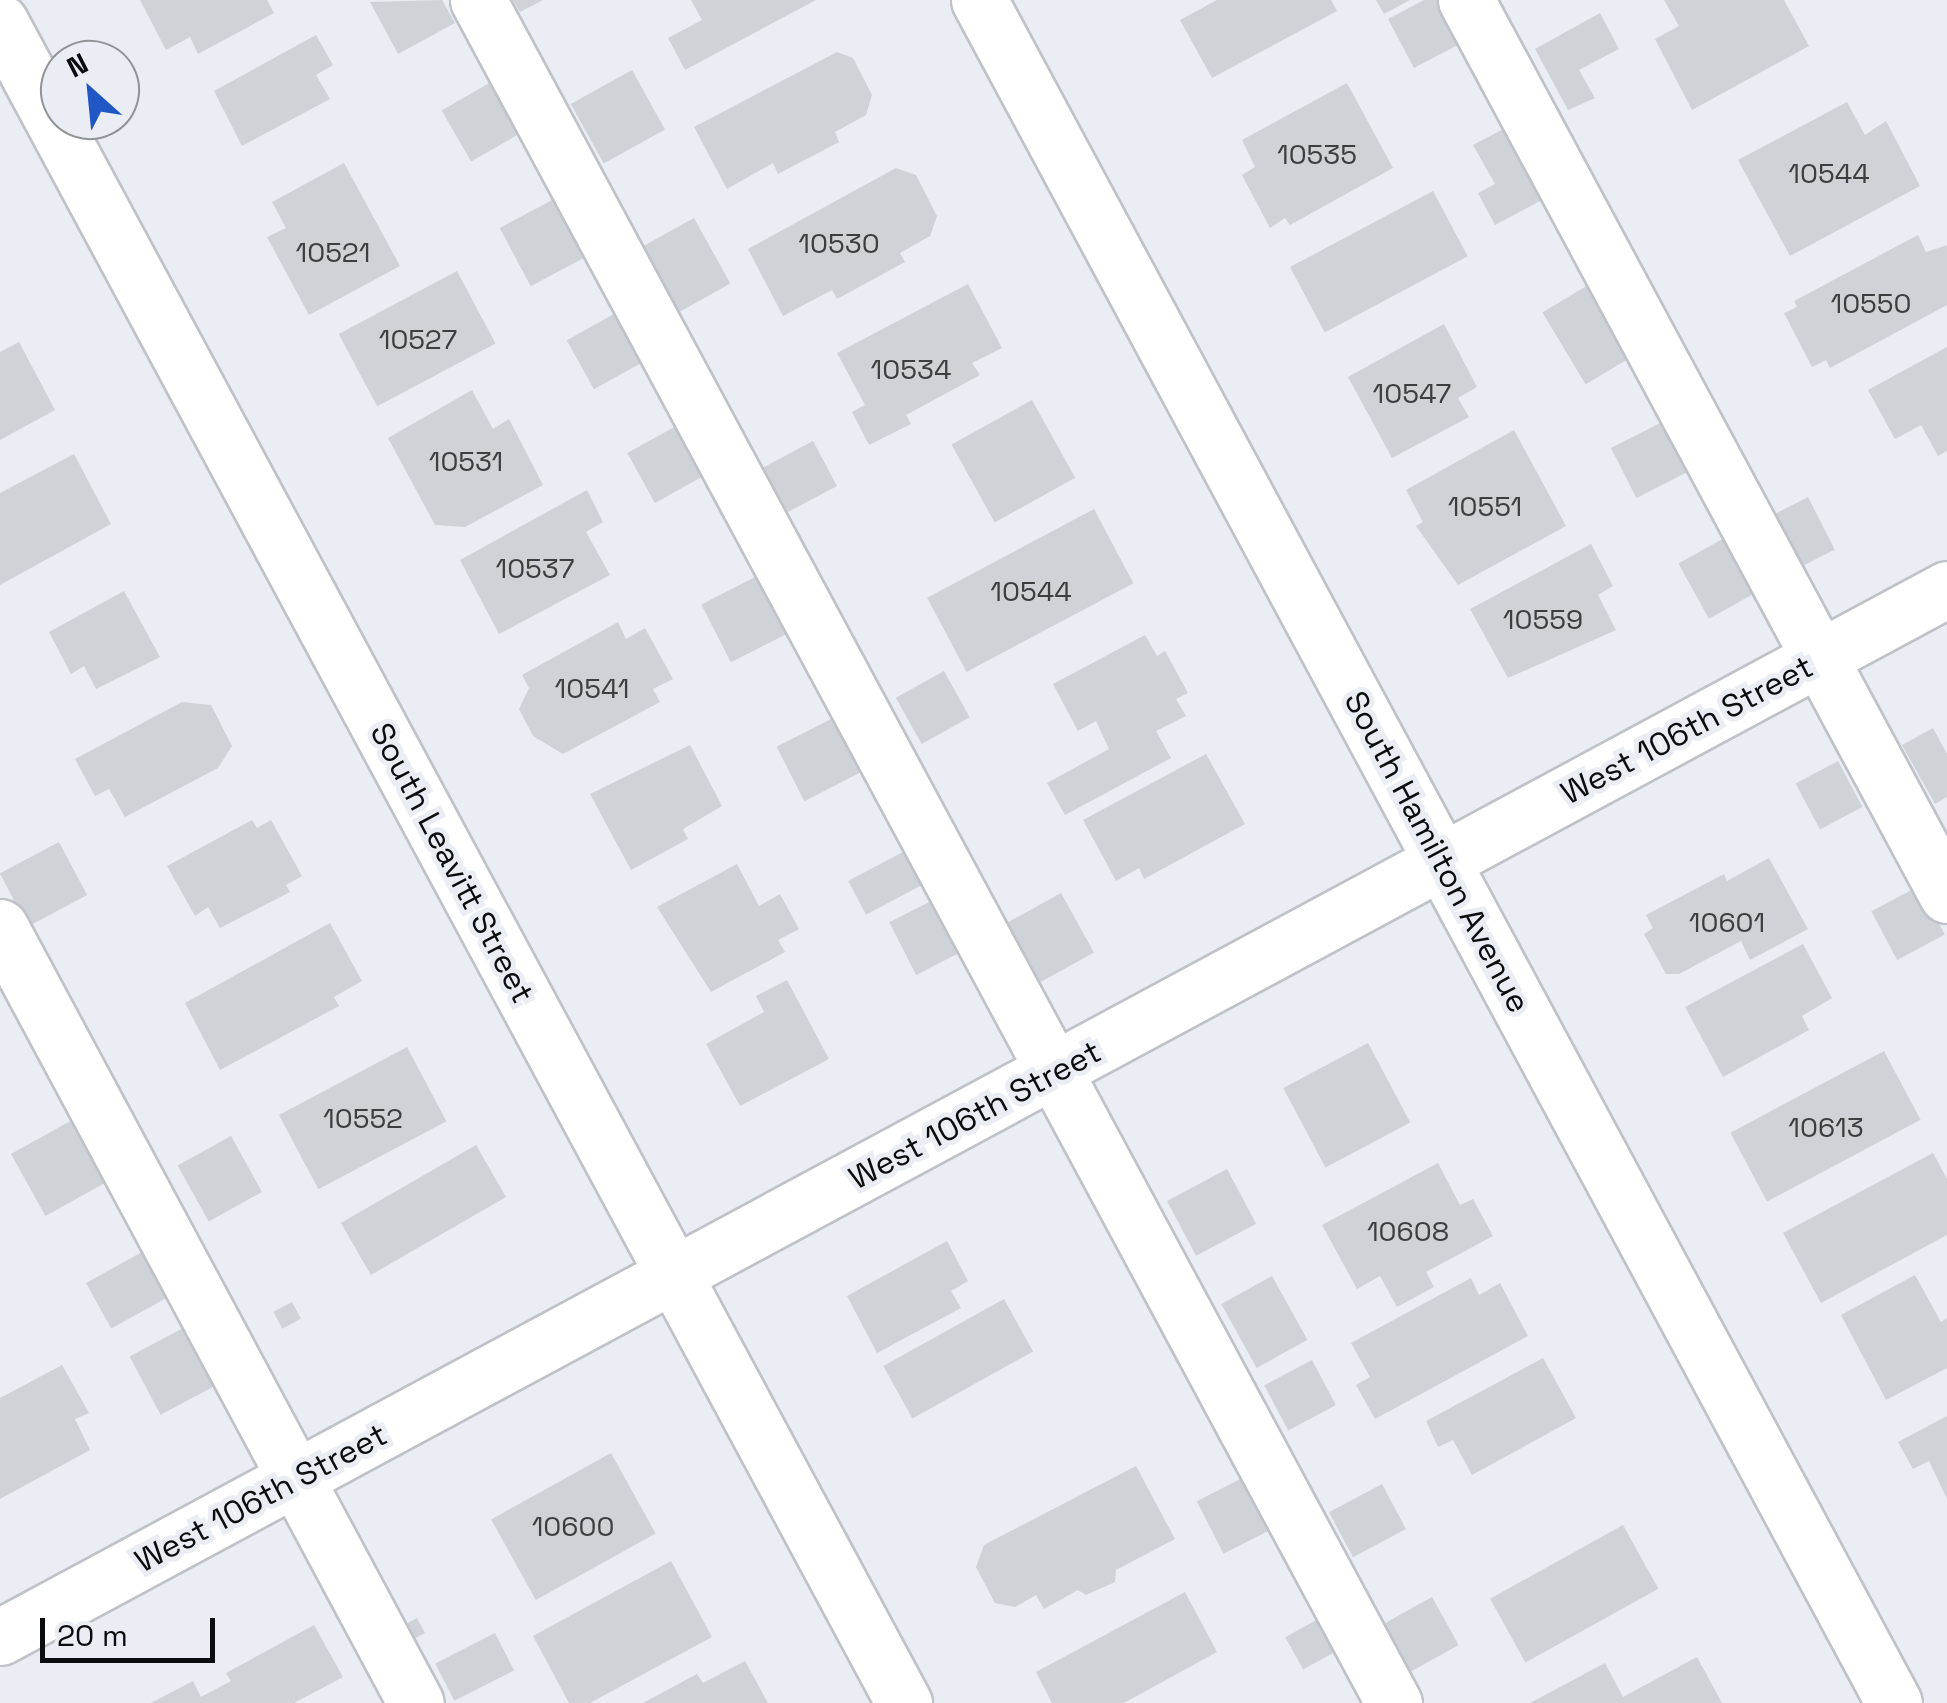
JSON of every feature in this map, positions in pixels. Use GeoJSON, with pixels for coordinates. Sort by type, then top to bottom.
{"type":"FeatureCollection","features":[{"type":"Feature","properties":{"kind":"street"},"geometry":{"type":"LineString","coordinates":[[478,0],[1394,1703]]}},
{"type":"Feature","properties":{"kind":"street","name":"South Hamilton Avenue"},"geometry":{"type":"LineString","coordinates":[[979,0],[1894,1703]]}},
{"type":"Feature","properties":{"kind":"street"},"geometry":{"type":"LineString","coordinates":[[1466,0],[1947,895]]}},
{"type":"Feature","properties":{"kind":"street","name":"South Leavitt Street"},"geometry":{"type":"LineString","coordinates":[[0,22],[904,1703]]}},
{"type":"Feature","properties":{"kind":"street","name":"West 106th Street"},"geometry":{"type":"LineString","coordinates":[[0,1636],[1947,589]]}},
{"type":"Feature","properties":{"kind":"street"},"geometry":{"type":"LineString","coordinates":[[0,927],[416,1703]]}},
{"type":"Feature","properties":{"kind":"building"},"geometry":{"type":"Polygon","coordinates":[[[140,0],[267,0],[274,13],[198,54],[190,37],[166,50],[140,0]]]}},
{"type":"Feature","properties":{"kind":"building"},"geometry":{"type":"Polygon","coordinates":[[[442,0],[455,23],[398,54],[370,2],[442,0]]]}},
{"type":"Feature","properties":{"kind":"building"},"geometry":{"type":"Polygon","coordinates":[[[513,0],[543,0],[520,12],[513,0]]]}},
{"type":"Feature","properties":{"kind":"building"},"geometry":{"type":"Polygon","coordinates":[[[691,0],[816,0],[685,70],[668,38],[702,20],[691,0]]]}},
{"type":"Feature","properties":{"kind":"building"},"geometry":{"type":"Polygon","coordinates":[[[1217,0],[1331,0],[1337,11],[1212,78],[1180,20],[1217,0]]]}},
{"type":"Feature","properties":{"kind":"building"},"geometry":{"type":"Polygon","coordinates":[[[1376,0],[1410,0],[1384,14],[1376,0]]]}},
{"type":"Feature","properties":{"kind":"building"},"geometry":{"type":"Polygon","coordinates":[[[1424,0],[1446,0],[1467,40],[1414,68],[1388,19],[1424,0]]]}},
{"type":"Feature","properties":{"kind":"building"},"geometry":{"type":"Polygon","coordinates":[[[1664,0],[1784,0],[1809,46],[1692,110],[1655,39],[1679,26],[1664,0]]]}},
{"type":"Feature","properties":{"kind":"building"},"geometry":{"type":"Polygon","coordinates":[[[1600,13],[1619,49],[1579,70],[1595,98],[1568,110],[1535,49],[1600,13]]]}},
{"type":"Feature","properties":{"kind":"building"},"geometry":{"type":"Polygon","coordinates":[[[316,35],[333,65],[316,75],[330,99],[242,146],[214,91],[316,35]]]}},
{"type":"Feature","properties":{"kind":"building"},"geometry":{"type":"Polygon","coordinates":[[[837,52],[853,58],[872,95],[866,115],[835,132],[839,142],[778,174],[773,163],[727,189],[694,127],[837,52]]]}},
{"type":"Feature","properties":{"kind":"building"},"geometry":{"type":"Polygon","coordinates":[[[632,70],[665,129],[604,163],[571,104],[632,70]]]}},
{"type":"Feature","properties":{"kind":"building"},"geometry":{"type":"Polygon","coordinates":[[[491,82],[520,133],[471,162],[442,110],[491,82]]]}},
{"type":"Feature","properties":{"kind":"building"},"geometry":{"type":"Polygon","coordinates":[[[1347,83],[1393,168],[1290,225],[1285,218],[1270,228],[1242,175],[1255,167],[1242,140],[1347,83]]]}},
{"type":"Feature","properties":{"kind":"building"},"geometry":{"type":"Polygon","coordinates":[[[1847,102],[1865,135],[1886,121],[1920,186],[1790,256],[1738,160],[1847,102]]]}},
{"type":"Feature","properties":{"kind":"building"},"geometry":{"type":"Polygon","coordinates":[[[1513,124],[1551,195],[1495,225],[1478,193],[1495,184],[1473,145],[1513,124]]]}},
{"type":"Feature","properties":{"kind":"building"},"geometry":{"type":"Polygon","coordinates":[[[344,163],[400,266],[309,315],[267,237],[286,228],[272,202],[344,163]]]}},
{"type":"Feature","properties":{"kind":"building"},"geometry":{"type":"Polygon","coordinates":[[[896,168],[916,175],[937,216],[930,236],[900,253],[905,262],[837,299],[832,290],[783,316],[748,249],[896,168]]]}},
{"type":"Feature","properties":{"kind":"building"},"geometry":{"type":"Polygon","coordinates":[[[1433,191],[1468,256],[1325,332],[1290,267],[1433,191]]]}},
{"type":"Feature","properties":{"kind":"building"},"geometry":{"type":"Polygon","coordinates":[[[558,197],[589,255],[531,286],[500,228],[558,197]]]}},
{"type":"Feature","properties":{"kind":"building"},"geometry":{"type":"Polygon","coordinates":[[[694,218],[730,284],[678,313],[642,247],[694,218]]]}},
{"type":"Feature","properties":{"kind":"building"},"geometry":{"type":"Polygon","coordinates":[[[1918,235],[1926,252],[1947,245],[1947,305],[1830,368],[1826,360],[1812,367],[1784,313],[1797,307],[1794,301],[1918,235]]]}},
{"type":"Feature","properties":{"kind":"building"},"geometry":{"type":"Polygon","coordinates":[[[457,271],[495,343],[377,406],[339,334],[457,271]]]}},
{"type":"Feature","properties":{"kind":"building"},"geometry":{"type":"Polygon","coordinates":[[[1593,282],[1636,354],[1586,384],[1542,312],[1593,282]]]}},
{"type":"Feature","properties":{"kind":"building"},"geometry":{"type":"Polygon","coordinates":[[[968,284],[1002,348],[972,363],[980,375],[906,415],[911,424],[869,445],[852,412],[865,405],[837,353],[968,284]]]}},
{"type":"Feature","properties":{"kind":"building"},"geometry":{"type":"Polygon","coordinates":[[[614,314],[641,363],[594,389],[567,340],[614,314]]]}},
{"type":"Feature","properties":{"kind":"building"},"geometry":{"type":"Polygon","coordinates":[[[1444,324],[1477,387],[1458,398],[1469,417],[1392,458],[1348,377],[1444,324]]]}},
{"type":"Feature","properties":{"kind":"building"},"geometry":{"type":"Polygon","coordinates":[[[19,342],[55,410],[0,440],[0,352],[19,342]]]}},
{"type":"Feature","properties":{"kind":"building"},"geometry":{"type":"Polygon","coordinates":[[[1947,347],[1947,451],[1938,456],[1921,425],[1895,439],[1868,390],[1947,347]]]}},
{"type":"Feature","properties":{"kind":"building"},"geometry":{"type":"Polygon","coordinates":[[[472,390],[493,429],[509,419],[543,485],[465,527],[435,525],[388,438],[472,390]]]}},
{"type":"Feature","properties":{"kind":"building"},"geometry":{"type":"Polygon","coordinates":[[[1032,400],[1075,478],[995,522],[952,445],[1032,400]]]}},
{"type":"Feature","properties":{"kind":"building"},"geometry":{"type":"Polygon","coordinates":[[[1668,419],[1693,469],[1636,498],[1611,448],[1668,419]]]}},
{"type":"Feature","properties":{"kind":"building"},"geometry":{"type":"Polygon","coordinates":[[[678,425],[706,475],[655,503],[627,453],[678,425]]]}},
{"type":"Feature","properties":{"kind":"building"},"geometry":{"type":"Polygon","coordinates":[[[1514,430],[1566,526],[1458,585],[1416,526],[1423,522],[1406,490],[1514,430]]]}},
{"type":"Feature","properties":{"kind":"building"},"geometry":{"type":"Polygon","coordinates":[[[813,441],[837,486],[787,513],[763,468],[813,441]]]}},
{"type":"Feature","properties":{"kind":"building"},"geometry":{"type":"Polygon","coordinates":[[[74,454],[111,524],[0,585],[0,493],[74,454]]]}},
{"type":"Feature","properties":{"kind":"building"},"geometry":{"type":"Polygon","coordinates":[[[587,490],[603,522],[586,532],[610,575],[499,634],[460,560],[587,490]]]}},
{"type":"Feature","properties":{"kind":"building"},"geometry":{"type":"Polygon","coordinates":[[[1808,497],[1835,550],[1799,568],[1772,515],[1808,497]]]}},
{"type":"Feature","properties":{"kind":"building"},"geometry":{"type":"Polygon","coordinates":[[[1094,509],[1133,583],[967,672],[927,598],[1094,509]]]}},
{"type":"Feature","properties":{"kind":"building"},"geometry":{"type":"Polygon","coordinates":[[[1730,535],[1761,590],[1709,619],[1678,564],[1730,535]]]}},
{"type":"Feature","properties":{"kind":"building"},"geometry":{"type":"Polygon","coordinates":[[[1591,544],[1613,586],[1598,595],[1616,630],[1508,678],[1470,609],[1591,544]]]}},
{"type":"Feature","properties":{"kind":"building"},"geometry":{"type":"Polygon","coordinates":[[[761,574],[791,632],[731,662],[701,604],[761,574]]]}},
{"type":"Feature","properties":{"kind":"building"},"geometry":{"type":"Polygon","coordinates":[[[124,591],[160,657],[96,689],[84,666],[71,674],[49,632],[124,591]]]}},
{"type":"Feature","properties":{"kind":"building"},"geometry":{"type":"Polygon","coordinates":[[[618,622],[626,639],[645,628],[673,679],[653,689],[660,702],[563,754],[533,736],[519,709],[529,688],[522,675],[618,622]]]}},
{"type":"Feature","properties":{"kind":"building"},"geometry":{"type":"Polygon","coordinates":[[[1145,635],[1157,656],[1165,651],[1188,693],[1176,699],[1186,716],[1156,731],[1171,758],[1065,815],[1047,783],[1109,749],[1096,721],[1078,731],[1053,684],[1145,635]]]}},
{"type":"Feature","properties":{"kind":"building"},"geometry":{"type":"Polygon","coordinates":[[[944,671],[970,717],[922,744],[896,698],[944,671]]]}},
{"type":"Feature","properties":{"kind":"building"},"geometry":{"type":"Polygon","coordinates":[[[182,702],[211,705],[232,746],[218,768],[125,817],[109,789],[95,796],[75,759],[182,702]]]}},
{"type":"Feature","properties":{"kind":"building"},"geometry":{"type":"Polygon","coordinates":[[[839,715],[867,769],[804,801],[777,747],[839,715]]]}},
{"type":"Feature","properties":{"kind":"building"},"geometry":{"type":"Polygon","coordinates":[[[1933,728],[1947,754],[1947,797],[1935,804],[1902,745],[1933,728]]]}},
{"type":"Feature","properties":{"kind":"building"},"geometry":{"type":"Polygon","coordinates":[[[690,745],[722,806],[683,829],[688,839],[631,870],[590,794],[690,745]]]}},
{"type":"Feature","properties":{"kind":"building"},"geometry":{"type":"Polygon","coordinates":[[[1206,754],[1245,824],[1144,879],[1139,868],[1116,881],[1083,820],[1206,754]]]}},
{"type":"Feature","properties":{"kind":"building"},"geometry":{"type":"Polygon","coordinates":[[[1838,761],[1862,807],[1820,829],[1796,784],[1838,761]]]}},
{"type":"Feature","properties":{"kind":"building"},"geometry":{"type":"Polygon","coordinates":[[[252,820],[257,828],[271,820],[302,876],[286,885],[290,892],[220,928],[208,907],[195,916],[167,866],[252,820]]]}},
{"type":"Feature","properties":{"kind":"building"},"geometry":{"type":"Polygon","coordinates":[[[59,842],[87,895],[28,926],[0,873],[59,842]]]}},
{"type":"Feature","properties":{"kind":"building"},"geometry":{"type":"Polygon","coordinates":[[[903,852],[921,886],[866,915],[848,881],[903,852]]]}},
{"type":"Feature","properties":{"kind":"building"},"geometry":{"type":"Polygon","coordinates":[[[1769,858],[1808,929],[1750,960],[1741,941],[1679,974],[1666,974],[1644,934],[1653,928],[1646,915],[1724,874],[1727,881],[1769,858]]]}},
{"type":"Feature","properties":{"kind":"building"},"geometry":{"type":"Polygon","coordinates":[[[737,864],[759,906],[780,894],[799,929],[778,940],[785,952],[711,992],[657,907],[737,864]]]}},
{"type":"Feature","properties":{"kind":"building"},"geometry":{"type":"Polygon","coordinates":[[[1919,886],[1945,935],[1897,960],[1871,911],[1919,886]]]}},
{"type":"Feature","properties":{"kind":"building"},"geometry":{"type":"Polygon","coordinates":[[[1061,893],[1094,952],[1038,984],[1005,924],[1061,893]]]}},
{"type":"Feature","properties":{"kind":"building"},"geometry":{"type":"Polygon","coordinates":[[[941,896],[968,949],[916,975],[889,922],[941,896]]]}},
{"type":"Feature","properties":{"kind":"building"},"geometry":{"type":"Polygon","coordinates":[[[330,923],[362,981],[334,997],[339,1006],[220,1070],[185,1003],[330,923]]]}},
{"type":"Feature","properties":{"kind":"building"},"geometry":{"type":"Polygon","coordinates":[[[1803,944],[1832,998],[1802,1016],[1809,1030],[1723,1077],[1685,1007],[1803,944]]]}},
{"type":"Feature","properties":{"kind":"building"},"geometry":{"type":"Polygon","coordinates":[[[787,980],[829,1059],[740,1106],[706,1044],[764,1012],[756,996],[787,980]]]}},
{"type":"Feature","properties":{"kind":"building"},"geometry":{"type":"Polygon","coordinates":[[[1368,1043],[1410,1122],[1325,1168],[1283,1088],[1368,1043]]]}},
{"type":"Feature","properties":{"kind":"building"},"geometry":{"type":"Polygon","coordinates":[[[407,1047],[446,1121],[318,1189],[279,1115],[407,1047]]]}},
{"type":"Feature","properties":{"kind":"building"},"geometry":{"type":"Polygon","coordinates":[[[1884,1051],[1921,1120],[1767,1202],[1730,1133],[1884,1051]]]}},
{"type":"Feature","properties":{"kind":"building"},"geometry":{"type":"Polygon","coordinates":[[[74,1119],[108,1181],[45,1216],[11,1154],[74,1119]]]}},
{"type":"Feature","properties":{"kind":"building"},"geometry":{"type":"Polygon","coordinates":[[[231,1136],[262,1192],[209,1222],[178,1166],[231,1136]]]}},
{"type":"Feature","properties":{"kind":"building"},"geometry":{"type":"Polygon","coordinates":[[[476,1145],[506,1197],[371,1275],[341,1223],[476,1145]]]}},
{"type":"Feature","properties":{"kind":"building"},"geometry":{"type":"Polygon","coordinates":[[[1933,1153],[1947,1179],[1947,1235],[1821,1303],[1783,1233],[1933,1153]]]}},
{"type":"Feature","properties":{"kind":"building"},"geometry":{"type":"Polygon","coordinates":[[[1438,1163],[1460,1205],[1473,1199],[1493,1236],[1426,1272],[1434,1287],[1397,1307],[1380,1276],[1357,1289],[1322,1225],[1438,1163]]]}},
{"type":"Feature","properties":{"kind":"building"},"geometry":{"type":"Polygon","coordinates":[[[1227,1169],[1256,1224],[1196,1256],[1167,1201],[1227,1169]]]}},
{"type":"Feature","properties":{"kind":"building"},"geometry":{"type":"Polygon","coordinates":[[[947,1241],[968,1281],[951,1291],[961,1308],[877,1353],[847,1296],[947,1241]]]}},
{"type":"Feature","properties":{"kind":"building"},"geometry":{"type":"Polygon","coordinates":[[[142,1252],[167,1297],[111,1329],[86,1283],[142,1252]]]}},
{"type":"Feature","properties":{"kind":"building"},"geometry":{"type":"Polygon","coordinates":[[[1915,1275],[1941,1322],[1947,1318],[1947,1368],[1886,1400],[1841,1315],[1915,1275]]]}},
{"type":"Feature","properties":{"kind":"building"},"geometry":{"type":"Polygon","coordinates":[[[1272,1276],[1307,1340],[1257,1368],[1221,1304],[1272,1276]]]}},
{"type":"Feature","properties":{"kind":"building"},"geometry":{"type":"Polygon","coordinates":[[[1471,1278],[1479,1295],[1500,1283],[1528,1336],[1375,1419],[1356,1385],[1370,1377],[1351,1343],[1471,1278]]]}},
{"type":"Feature","properties":{"kind":"building"},"geometry":{"type":"Polygon","coordinates":[[[1004,1299],[1033,1351],[912,1418],[883,1366],[1004,1299]]]}},
{"type":"Feature","properties":{"kind":"building"},"geometry":{"type":"Polygon","coordinates":[[[292,1302],[301,1319],[282,1329],[273,1312],[292,1302]]]}},
{"type":"Feature","properties":{"kind":"building"},"geometry":{"type":"Polygon","coordinates":[[[187,1326],[218,1384],[161,1415],[130,1357],[187,1326]]]}},
{"type":"Feature","properties":{"kind":"building"},"geometry":{"type":"Polygon","coordinates":[[[1543,1358],[1576,1418],[1472,1475],[1453,1440],[1438,1447],[1426,1421],[1543,1358]]]}},
{"type":"Feature","properties":{"kind":"building"},"geometry":{"type":"Polygon","coordinates":[[[1312,1360],[1336,1405],[1288,1430],[1264,1385],[1312,1360]]]}},
{"type":"Feature","properties":{"kind":"building"},"geometry":{"type":"Polygon","coordinates":[[[62,1365],[89,1413],[75,1419],[90,1450],[0,1499],[0,1398],[62,1365]]]}},
{"type":"Feature","properties":{"kind":"building"},"geometry":{"type":"Polygon","coordinates":[[[1947,1416],[1947,1499],[1929,1461],[1913,1469],[1898,1442],[1947,1416]]]}},
{"type":"Feature","properties":{"kind":"building"},"geometry":{"type":"Polygon","coordinates":[[[611,1453],[656,1533],[536,1600],[491,1519],[611,1453]]]}},
{"type":"Feature","properties":{"kind":"building"},"geometry":{"type":"Polygon","coordinates":[[[1136,1466],[1175,1539],[1116,1570],[1115,1582],[1086,1595],[1078,1590],[1044,1609],[1036,1595],[1015,1607],[995,1603],[976,1567],[984,1545],[1136,1466]]]}},
{"type":"Feature","properties":{"kind":"building"},"geometry":{"type":"Polygon","coordinates":[[[1252,1473],[1279,1526],[1224,1554],[1197,1501],[1252,1473]]]}},
{"type":"Feature","properties":{"kind":"building"},"geometry":{"type":"Polygon","coordinates":[[[1382,1484],[1406,1529],[1353,1557],[1329,1512],[1382,1484]]]}},
{"type":"Feature","properties":{"kind":"building"},"geometry":{"type":"Polygon","coordinates":[[[1623,1525],[1658,1589],[1525,1663],[1490,1599],[1623,1525]]]}},
{"type":"Feature","properties":{"kind":"building"},"geometry":{"type":"Polygon","coordinates":[[[671,1561],[712,1637],[590,1703],[569,1703],[533,1636],[671,1561]]]}},
{"type":"Feature","properties":{"kind":"building"},"geometry":{"type":"Polygon","coordinates":[[[1185,1592],[1217,1652],[1124,1703],[1052,1703],[1036,1672],[1185,1592]]]}},
{"type":"Feature","properties":{"kind":"building"},"geometry":{"type":"Polygon","coordinates":[[[1432,1597],[1459,1645],[1411,1672],[1384,1624],[1432,1597]]]}},
{"type":"Feature","properties":{"kind":"building"},"geometry":{"type":"Polygon","coordinates":[[[1329,1613],[1347,1645],[1303,1670],[1285,1637],[1329,1613]]]}},
{"type":"Feature","properties":{"kind":"building"},"geometry":{"type":"Polygon","coordinates":[[[417,1618],[425,1633],[414,1639],[406,1624],[417,1618]]]}},
{"type":"Feature","properties":{"kind":"building"},"geometry":{"type":"Polygon","coordinates":[[[314,1625],[343,1677],[294,1703],[151,1703],[193,1681],[201,1697],[231,1681],[226,1673],[314,1625]]]}},
{"type":"Feature","properties":{"kind":"building"},"geometry":{"type":"Polygon","coordinates":[[[495,1633],[514,1670],[454,1701],[435,1663],[495,1633]]]}},
{"type":"Feature","properties":{"kind":"building"},"geometry":{"type":"Polygon","coordinates":[[[1697,1657],[1722,1703],[1530,1703],[1605,1663],[1623,1697],[1697,1657]]]}},
{"type":"Feature","properties":{"kind":"building"},"geometry":{"type":"Polygon","coordinates":[[[745,1661],[768,1703],[643,1703],[697,1674],[703,1683],[745,1661]]]}}]}
